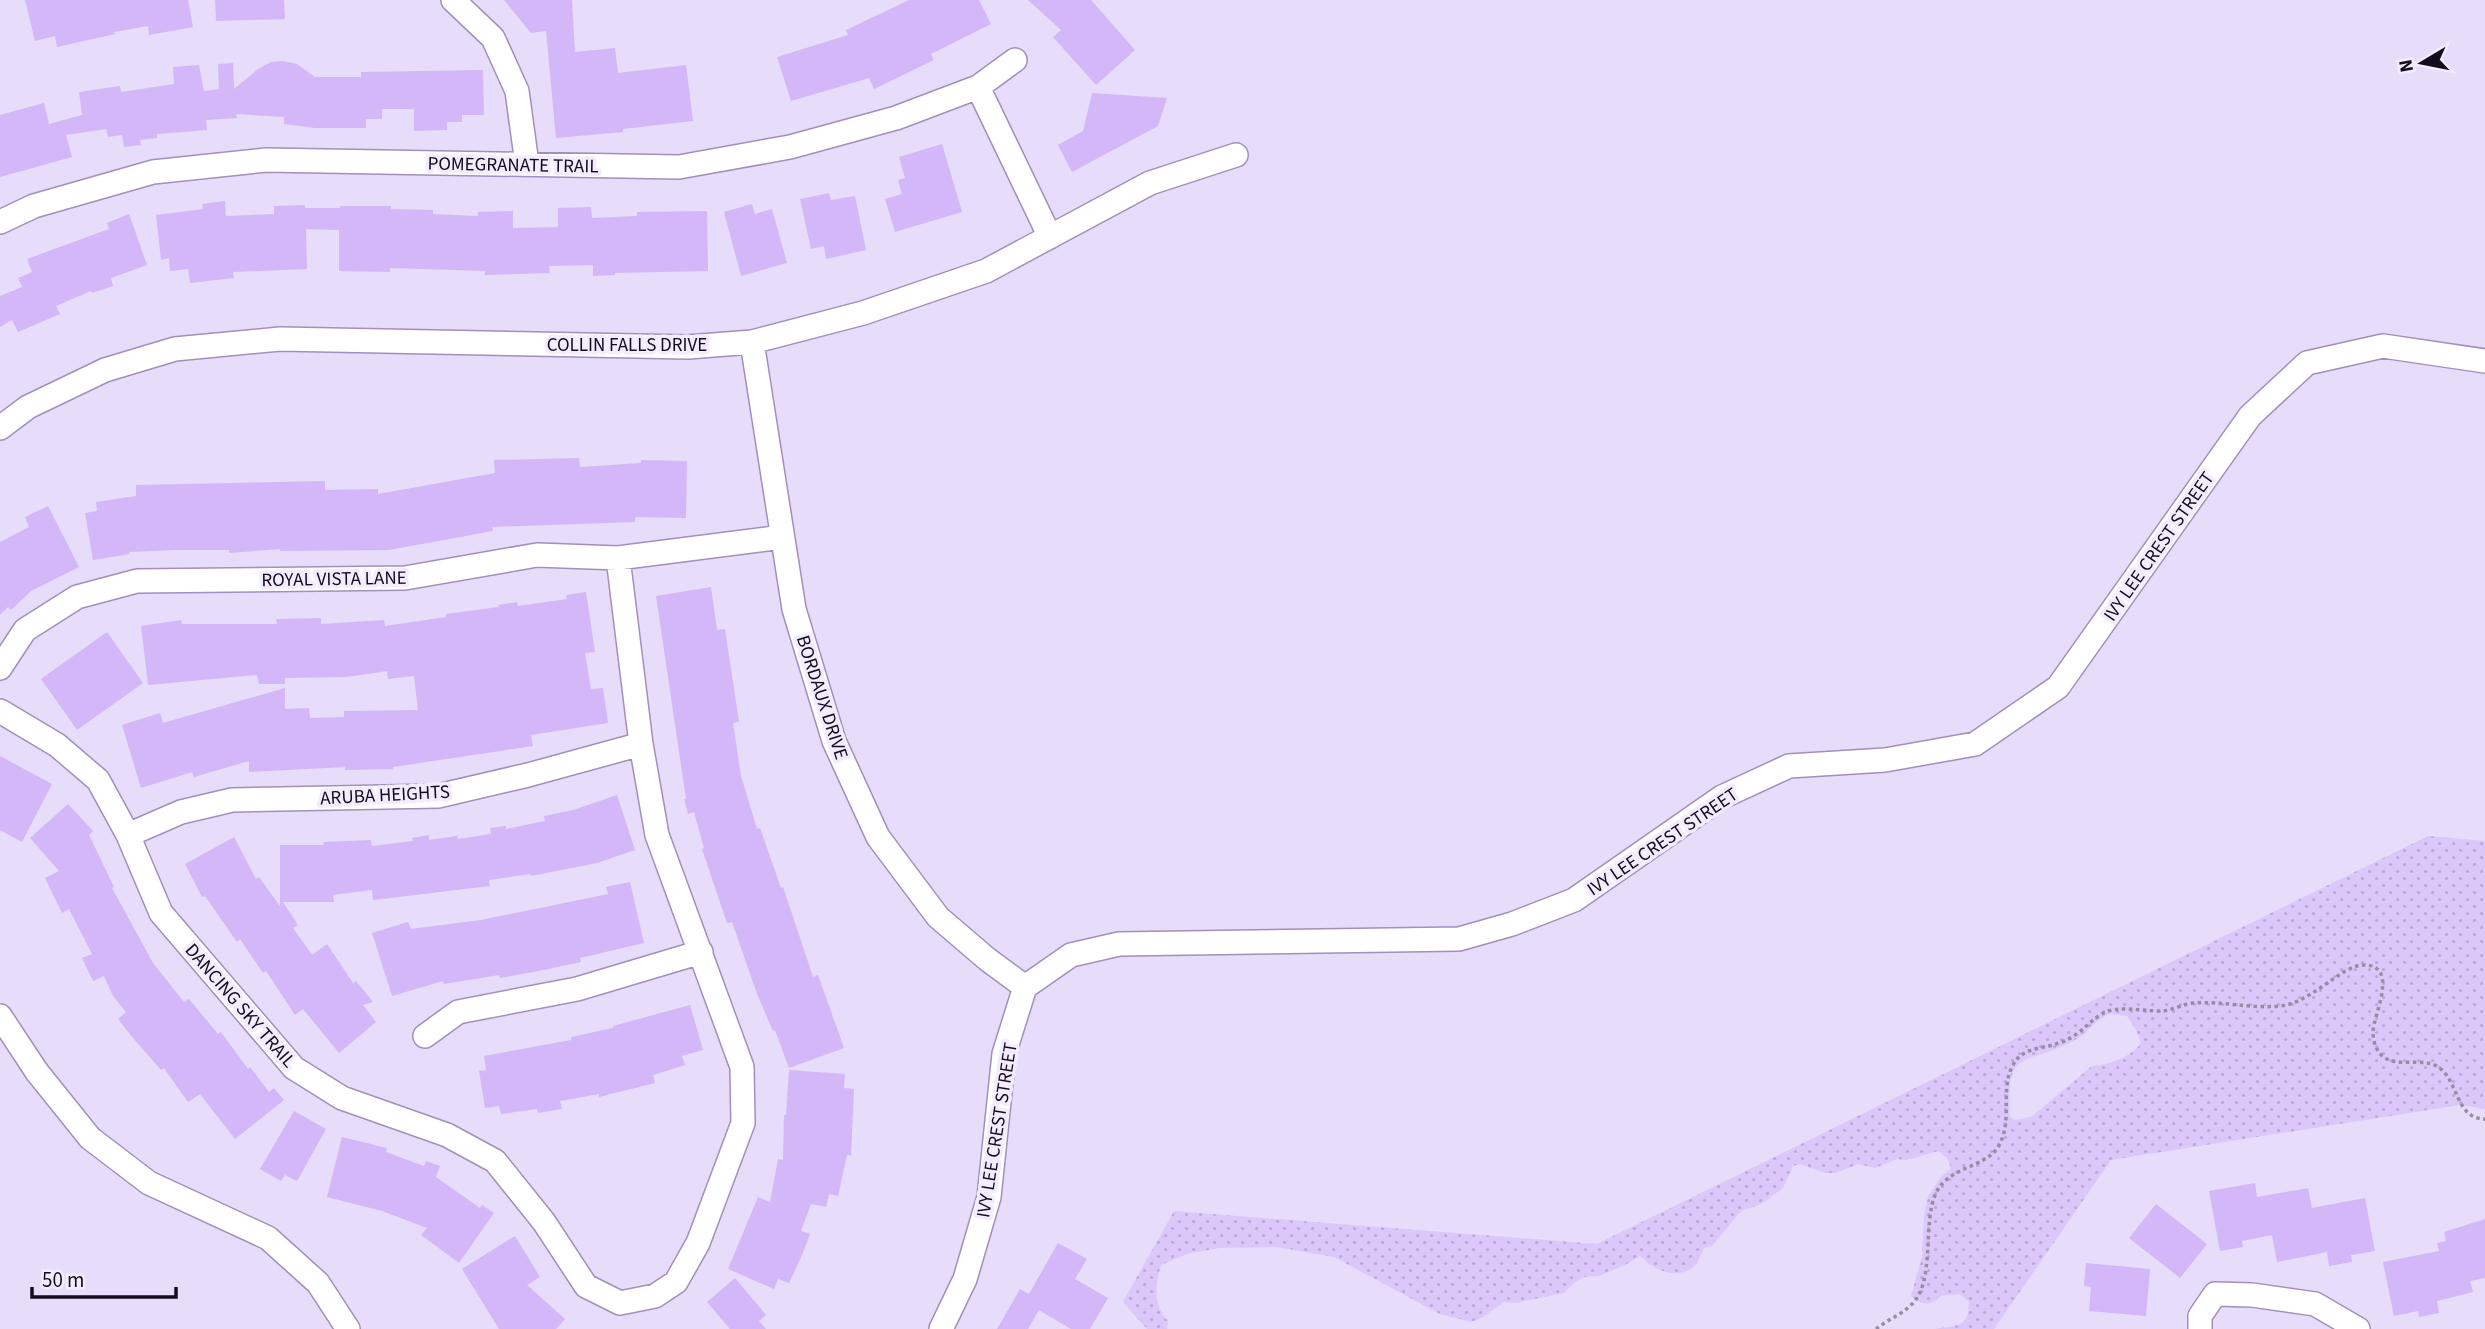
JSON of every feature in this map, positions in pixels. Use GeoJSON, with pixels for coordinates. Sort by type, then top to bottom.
{"type":"FeatureCollection","features":[{"type":"Feature","properties":{"kind":"street"},"geometry":{"type":"LineString","coordinates":[[453,0],[492,37],[517,91],[527,164]]}},
{"type":"Feature","properties":{"kind":"street","name":"POMEGRANATE TRAIL"},"geometry":{"type":"LineString","coordinates":[[0,222],[34,206],[153,172],[266,160],[679,167],[803,144],[896,118],[978,87],[1015,60]]}},
{"type":"Feature","properties":{"kind":"street"},"geometry":{"type":"LineString","coordinates":[[978,87],[1050,237]]}},
{"type":"Feature","properties":{"kind":"street","name":"COLLIN FALLS DRIVE"},"geometry":{"type":"LineString","coordinates":[[0,428],[28,407],[105,370],[175,349],[280,339],[688,347],[752,342],[863,313],[986,271],[1150,183],[1236,155]]}},
{"type":"Feature","properties":{"kind":"street","name":"BORDAUX DRIVE"},"geometry":{"type":"LineString","coordinates":[[752,342],[794,609],[834,741],[878,836],[938,917],[987,959],[1026,987]]}},
{"type":"Feature","properties":{"kind":"street","name":"IVY LEE CREST STREET"},"geometry":{"type":"LineString","coordinates":[[941,1329],[965,1279],[989,1197],[1004,1054],[1026,987],[1071,955],[1119,944],[1459,939],[1512,924],[1574,900],[1722,797],[1789,766],[1885,760],[1975,744],[2058,687],[2250,416],[2306,363],[2383,346],[2485,361]]}},
{"type":"Feature","properties":{"kind":"street","name":"ROYAL VISTA LANE"},"geometry":{"type":"LineString","coordinates":[[0,668],[25,630],[76,597],[137,581],[405,578],[537,555],[618,558],[782,537]]}},
{"type":"Feature","properties":{"kind":"street"},"geometry":{"type":"LineString","coordinates":[[425,1036],[458,1012],[577,989],[701,952],[657,835],[641,744],[618,558]]}},
{"type":"Feature","properties":{"kind":"street","name":"DANCING SKY TRAIL"},"geometry":{"type":"LineString","coordinates":[[0,710],[57,745],[98,780],[128,835],[161,913],[293,1068],[342,1098],[447,1135],[495,1161],[544,1222],[586,1286],[620,1303],[655,1296],[676,1282],[698,1243],[743,1123],[741,1067],[701,952]]}},
{"type":"Feature","properties":{"kind":"street","name":"ARUBA HEIGHTS"},"geometry":{"type":"LineString","coordinates":[[128,835],[181,812],[232,800],[438,796],[641,744]]}},
{"type":"Feature","properties":{"kind":"street"},"geometry":{"type":"LineString","coordinates":[[0,1016],[37,1072],[90,1138],[149,1184],[268,1238],[318,1283],[348,1329]]}},
{"type":"Feature","properties":{"kind":"street"},"geometry":{"type":"LineString","coordinates":[[2200,1329],[2200,1316],[2215,1294],[2252,1295],[2315,1304],[2358,1329]]}},
{"type":"Feature","properties":{"kind":"path"},"geometry":{"type":"LineString","coordinates":[[1876,1329],[1911,1306],[1918,1297],[1926,1264],[1932,1203],[1937,1191],[1949,1176],[1996,1150],[2004,1136],[2007,1081],[2013,1063],[2022,1054],[2077,1036],[2097,1016],[2109,1010],[2125,1008],[2163,1012],[2197,1002],[2280,1006],[2298,1003],[2351,968],[2365,964],[2377,969],[2383,978],[2382,1001],[2373,1034],[2377,1050],[2385,1058],[2396,1062],[2437,1066],[2449,1078],[2464,1110],[2485,1119]]}},
{"type":"Feature","properties":{"kind":"shaded area"},"geometry":{"type":"Polygon","coordinates":[[[2428,836],[2485,841],[2485,1109],[2460,1105],[2111,1160],[1994,1329],[1935,1329],[1955,1326],[1964,1321],[1969,1302],[1960,1294],[1941,1296],[1926,1303],[1911,1296],[1922,1257],[1928,1197],[1940,1178],[1951,1168],[1947,1158],[1938,1151],[1906,1160],[1897,1159],[1875,1168],[1858,1164],[1836,1173],[1825,1173],[1800,1164],[1793,1166],[1783,1188],[1761,1204],[1741,1211],[1712,1246],[1704,1248],[1694,1266],[1685,1271],[1664,1271],[1640,1256],[1599,1276],[1584,1277],[1564,1293],[1516,1303],[1504,1302],[1472,1322],[1440,1314],[1334,1257],[1277,1247],[1219,1248],[1187,1254],[1161,1265],[1157,1295],[1160,1308],[1168,1321],[1167,1329],[1147,1329],[1123,1302],[1174,1211],[1597,1244],[2428,836]],[[2110,1014],[2075,1040],[2023,1061],[2011,1078],[2010,1117],[2015,1120],[2031,1117],[2092,1066],[2119,1059],[2137,1048],[2141,1043],[2127,1016],[2110,1014]]]}},
{"type":"Feature","properties":{"kind":"building"},"geometry":{"type":"Polygon","coordinates":[[[25,0],[188,0],[193,27],[149,35],[148,26],[57,47],[55,36],[35,41],[25,0]]]}},
{"type":"Feature","properties":{"kind":"building"},"geometry":{"type":"Polygon","coordinates":[[[215,0],[284,0],[285,19],[216,21],[215,0]]]}},
{"type":"Feature","properties":{"kind":"building"},"geometry":{"type":"Polygon","coordinates":[[[504,0],[572,0],[575,52],[615,48],[618,73],[686,65],[693,121],[623,129],[623,132],[556,138],[546,31],[531,33],[504,0]]]}},
{"type":"Feature","properties":{"kind":"building"},"geometry":{"type":"Polygon","coordinates":[[[909,0],[979,0],[991,24],[931,54],[934,60],[874,89],[869,78],[791,101],[777,57],[848,35],[846,30],[909,0]]]}},
{"type":"Feature","properties":{"kind":"building"},"geometry":{"type":"Polygon","coordinates":[[[1028,0],[1091,0],[1135,50],[1096,85],[1053,37],[1061,30],[1028,0]]]}},
{"type":"Feature","properties":{"kind":"building"},"geometry":{"type":"Polygon","coordinates":[[[271,62],[297,64],[315,77],[361,77],[361,72],[483,70],[484,115],[462,115],[462,122],[447,122],[447,130],[414,131],[414,109],[382,109],[382,119],[366,119],[366,128],[315,128],[284,124],[284,117],[236,114],[237,118],[206,120],[207,130],[157,134],[157,138],[140,140],[141,145],[124,147],[122,135],[108,137],[106,129],[66,135],[72,157],[0,177],[0,115],[44,103],[49,124],[82,115],[79,92],[120,86],[121,92],[174,84],[173,67],[199,65],[204,91],[219,89],[218,64],[233,63],[234,89],[258,69],[271,62]]]}},
{"type":"Feature","properties":{"kind":"building"},"geometry":{"type":"Polygon","coordinates":[[[1092,93],[1167,98],[1158,126],[1072,172],[1058,145],[1083,131],[1092,93]]]}},
{"type":"Feature","properties":{"kind":"building"},"geometry":{"type":"Polygon","coordinates":[[[942,144],[962,212],[895,232],[885,199],[902,194],[898,180],[905,178],[899,157],[942,144]]]}},
{"type":"Feature","properties":{"kind":"building"},"geometry":{"type":"Polygon","coordinates":[[[829,193],[831,200],[855,196],[866,250],[826,259],[824,246],[811,249],[800,199],[829,193]]]}},
{"type":"Feature","properties":{"kind":"building"},"geometry":{"type":"Polygon","coordinates":[[[225,201],[226,216],[274,214],[274,206],[305,205],[305,208],[391,206],[391,209],[433,210],[433,214],[478,216],[478,212],[513,211],[513,228],[558,227],[558,208],[591,207],[592,218],[637,216],[637,212],[707,211],[708,271],[593,276],[593,265],[549,266],[550,273],[485,275],[485,271],[390,268],[390,272],[339,271],[339,230],[306,229],[307,269],[233,272],[234,278],[190,283],[188,269],[170,271],[169,258],[161,260],[156,215],[203,209],[202,204],[225,201]]]}},
{"type":"Feature","properties":{"kind":"building"},"geometry":{"type":"Polygon","coordinates":[[[752,204],[755,214],[772,209],[787,263],[741,276],[724,212],[752,204]]]}},
{"type":"Feature","properties":{"kind":"building"},"geometry":{"type":"Polygon","coordinates":[[[129,214],[147,265],[111,278],[113,286],[92,293],[91,291],[56,306],[60,314],[18,332],[12,320],[0,327],[0,296],[22,287],[18,278],[32,272],[27,259],[109,229],[107,223],[129,214]]]}},
{"type":"Feature","properties":{"kind":"building"},"geometry":{"type":"Polygon","coordinates":[[[579,458],[580,467],[641,463],[641,460],[687,461],[686,518],[635,517],[635,522],[492,527],[493,531],[389,550],[280,549],[229,553],[229,550],[175,550],[129,552],[130,554],[93,560],[85,513],[97,511],[96,502],[136,496],[136,485],[325,481],[325,490],[378,489],[378,494],[495,473],[494,460],[579,458]]]}},
{"type":"Feature","properties":{"kind":"building"},"geometry":{"type":"Polygon","coordinates":[[[48,506],[79,567],[31,591],[11,610],[8,607],[0,615],[0,542],[29,527],[25,517],[48,506]]]}},
{"type":"Feature","properties":{"kind":"building"},"geometry":{"type":"Polygon","coordinates":[[[711,587],[717,630],[725,629],[739,722],[733,723],[741,776],[757,829],[760,828],[781,888],[783,887],[813,977],[818,975],[844,1048],[789,1068],[775,1030],[773,1031],[757,994],[732,922],[727,923],[702,849],[704,848],[694,812],[688,814],[684,799],[656,596],[711,587]]]}},
{"type":"Feature","properties":{"kind":"building"},"geometry":{"type":"Polygon","coordinates":[[[586,592],[595,652],[585,653],[591,689],[603,688],[608,723],[531,735],[533,746],[393,769],[345,770],[345,767],[249,772],[249,761],[194,777],[192,772],[141,788],[122,725],[160,713],[163,723],[285,688],[285,709],[309,708],[310,718],[344,717],[344,711],[418,710],[414,676],[388,679],[387,671],[347,677],[285,678],[285,684],[259,684],[257,675],[148,685],[141,626],[181,620],[182,624],[277,624],[276,619],[321,618],[321,624],[384,620],[385,626],[517,602],[518,606],[567,599],[566,595],[586,592]]]}},
{"type":"Feature","properties":{"kind":"building"},"geometry":{"type":"Polygon","coordinates":[[[107,632],[143,683],[77,730],[41,679],[107,632]]]}},
{"type":"Feature","properties":{"kind":"building"},"geometry":{"type":"Polygon","coordinates":[[[0,756],[52,784],[22,842],[0,830],[0,756]]]}},
{"type":"Feature","properties":{"kind":"building"},"geometry":{"type":"Polygon","coordinates":[[[617,795],[635,850],[597,863],[531,876],[489,880],[490,886],[373,900],[372,890],[333,895],[334,902],[283,902],[298,925],[293,928],[312,955],[327,944],[353,983],[356,981],[373,1002],[363,1005],[376,1022],[339,1053],[303,1009],[295,1015],[266,971],[263,973],[240,939],[237,942],[205,896],[202,897],[185,864],[234,837],[256,879],[259,877],[280,906],[280,845],[323,845],[324,842],[371,840],[372,846],[413,841],[412,838],[429,835],[429,840],[457,836],[458,839],[491,834],[490,828],[506,826],[506,829],[545,821],[544,816],[573,810],[617,795]]]}},
{"type":"Feature","properties":{"kind":"building"},"geometry":{"type":"Polygon","coordinates":[[[68,804],[93,831],[89,835],[114,887],[112,888],[153,963],[184,1002],[189,999],[218,1034],[221,1032],[269,1092],[274,1088],[284,1100],[235,1139],[200,1094],[188,1102],[164,1068],[161,1070],[133,1038],[118,1019],[126,1012],[113,996],[104,976],[93,981],[82,958],[92,954],[69,909],[62,913],[45,878],[59,871],[30,838],[68,804]]]}},
{"type":"Feature","properties":{"kind":"building"},"geometry":{"type":"Polygon","coordinates":[[[630,882],[644,943],[580,958],[581,962],[544,970],[500,978],[499,975],[444,984],[443,981],[392,996],[372,933],[408,922],[411,929],[481,920],[608,894],[606,887],[630,882]]]}},
{"type":"Feature","properties":{"kind":"building"},"geometry":{"type":"Polygon","coordinates":[[[690,1005],[703,1050],[682,1056],[685,1065],[653,1075],[655,1083],[599,1097],[599,1094],[560,1101],[562,1109],[538,1113],[537,1109],[501,1114],[499,1106],[485,1108],[479,1071],[486,1070],[484,1056],[571,1040],[571,1037],[613,1028],[690,1005]]]}},
{"type":"Feature","properties":{"kind":"building"},"geometry":{"type":"Polygon","coordinates":[[[789,1070],[845,1074],[844,1088],[854,1089],[851,1155],[847,1155],[838,1196],[829,1194],[826,1207],[811,1204],[801,1231],[810,1234],[802,1255],[789,1283],[778,1279],[774,1289],[728,1269],[758,1197],[770,1202],[778,1159],[783,1160],[789,1070]]]}},
{"type":"Feature","properties":{"kind":"building"},"geometry":{"type":"Polygon","coordinates":[[[294,1111],[326,1129],[297,1181],[285,1175],[281,1181],[260,1169],[294,1111]]]}},
{"type":"Feature","properties":{"kind":"building"},"geometry":{"type":"Polygon","coordinates":[[[342,1137],[387,1148],[386,1152],[424,1166],[426,1161],[440,1166],[436,1177],[480,1208],[482,1205],[494,1213],[459,1263],[421,1235],[427,1228],[382,1211],[327,1197],[342,1137]]]}},
{"type":"Feature","properties":{"kind":"building"},"geometry":{"type":"Polygon","coordinates":[[[2255,1183],[2257,1197],[2308,1188],[2312,1208],[2365,1198],[2375,1251],[2351,1255],[2352,1262],[2329,1266],[2327,1252],[2277,1262],[2272,1235],[2242,1241],[2243,1247],[2220,1251],[2209,1191],[2255,1183]]]}},
{"type":"Feature","properties":{"kind":"building"},"geometry":{"type":"Polygon","coordinates":[[[2156,1204],[2207,1244],[2180,1278],[2129,1238],[2156,1204]]]}},
{"type":"Feature","properties":{"kind":"building"},"geometry":{"type":"Polygon","coordinates":[[[2485,1219],[2485,1278],[2470,1281],[2473,1292],[2437,1301],[2439,1313],[2419,1317],[2418,1311],[2394,1316],[2383,1262],[2439,1251],[2437,1243],[2446,1241],[2444,1232],[2485,1219]]]}},
{"type":"Feature","properties":{"kind":"building"},"geometry":{"type":"Polygon","coordinates":[[[515,1236],[540,1277],[527,1285],[565,1319],[556,1329],[499,1329],[462,1269],[515,1236]]]}},
{"type":"Feature","properties":{"kind":"building"},"geometry":{"type":"Polygon","coordinates":[[[1058,1243],[1087,1259],[1075,1279],[1108,1298],[1090,1329],[1071,1329],[1039,1310],[1028,1329],[997,1329],[1020,1289],[1029,1294],[1058,1243]]]}},
{"type":"Feature","properties":{"kind":"building"},"geometry":{"type":"Polygon","coordinates":[[[2086,1263],[2150,1269],[2146,1316],[2089,1311],[2091,1287],[2084,1286],[2086,1263]]]}},
{"type":"Feature","properties":{"kind":"building"},"geometry":{"type":"Polygon","coordinates":[[[735,1278],[766,1315],[759,1321],[766,1329],[730,1329],[707,1302],[735,1278]]]}}]}
